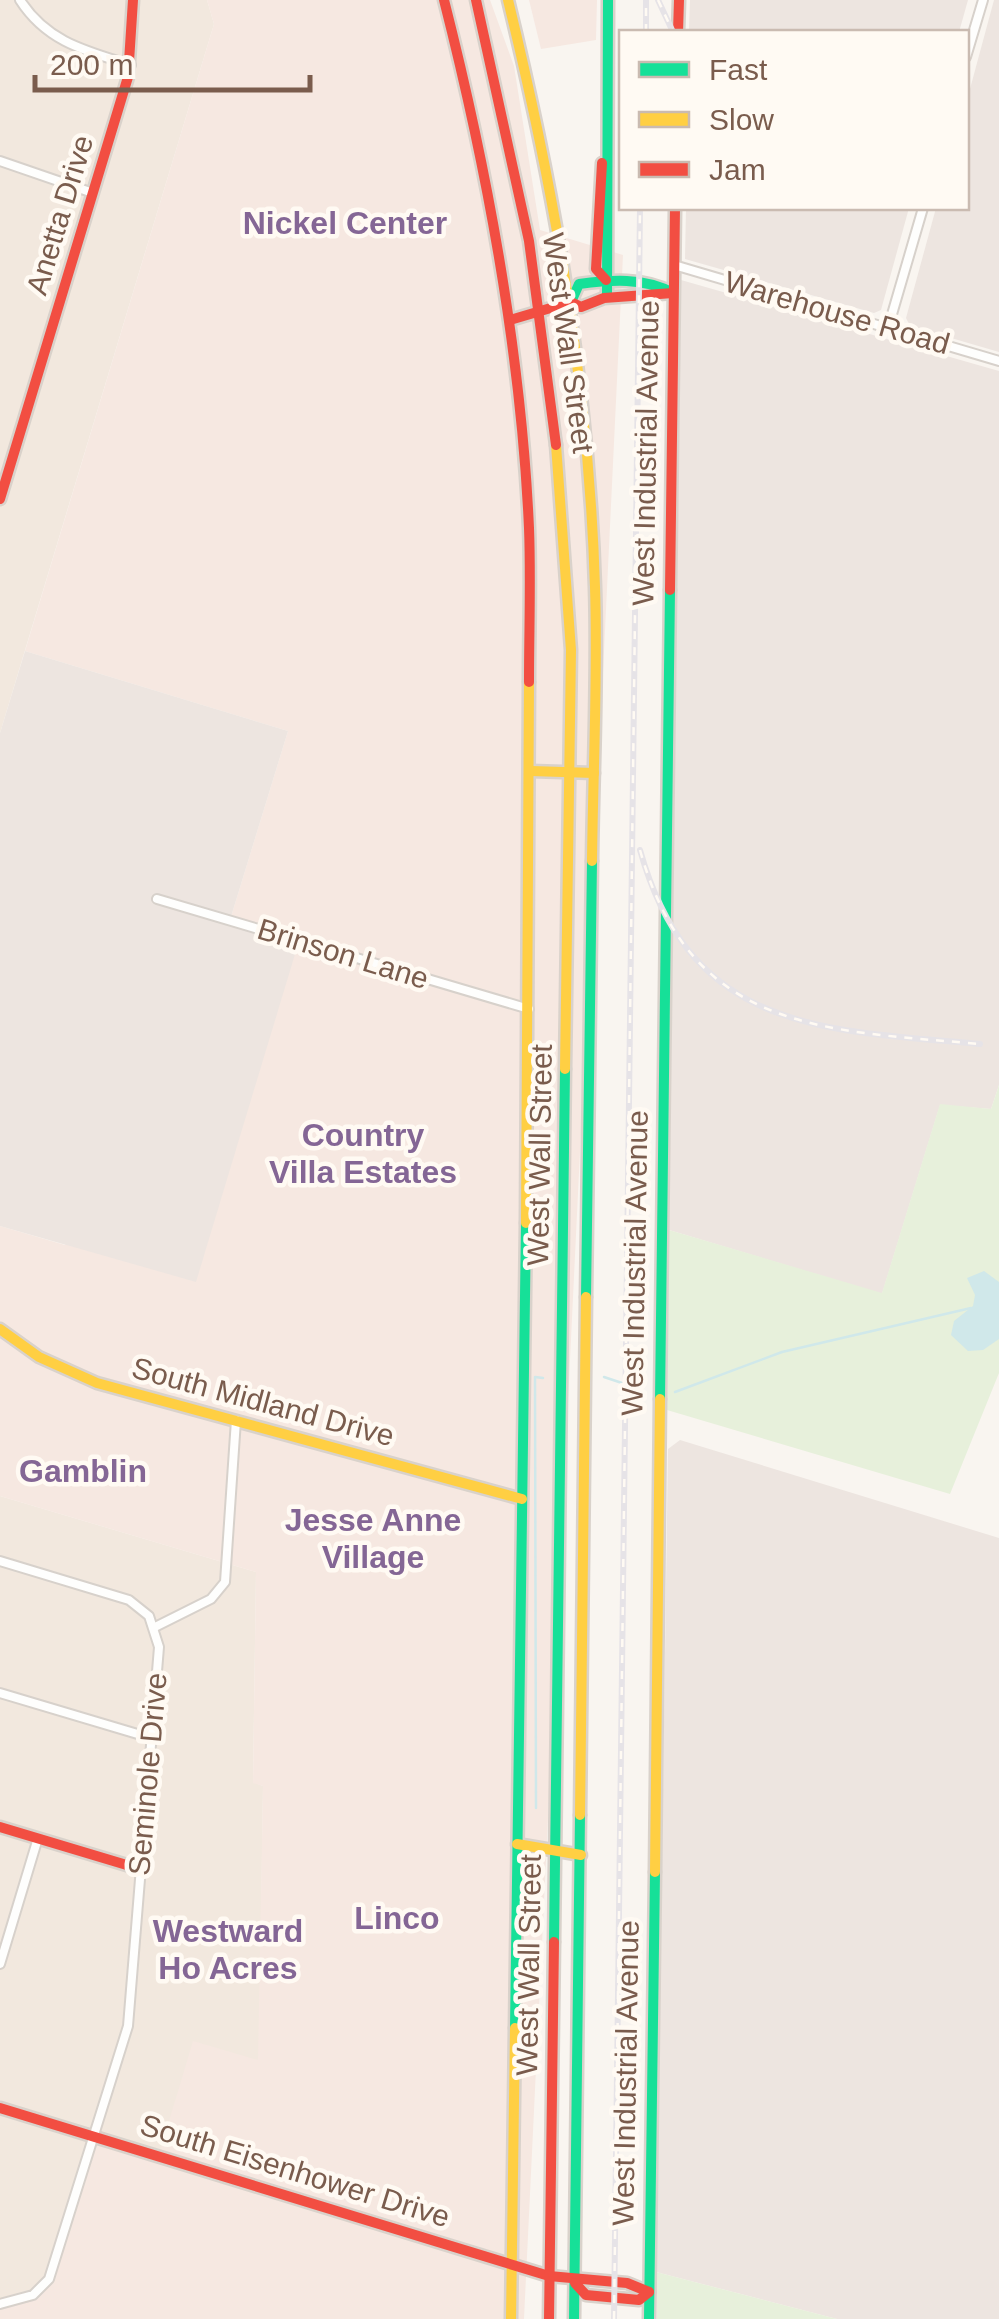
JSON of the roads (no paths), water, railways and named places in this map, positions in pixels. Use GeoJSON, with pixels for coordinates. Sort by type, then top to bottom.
{"type":"FeatureCollection","features":[{"type":"Feature","properties":{"kind":"street"},"geometry":{"type":"LineString","coordinates":[[20,0],[42,28],[68,46],[131,65]]}},
{"type":"Feature","properties":{"kind":"street","name":"Anetta Drive"},"geometry":{"type":"LineString","coordinates":[[0,498],[4,468],[131,65],[132,0]]}},
{"type":"Feature","properties":{"kind":"street","name":"West Wall Street"},"geometry":{"type":"LineString","coordinates":[[444,0],[475,122],[510,320],[530,528],[529,1009],[510,2319]]}},
{"type":"Feature","properties":{"kind":"street","name":"West Wall Street"},"geometry":{"type":"LineString","coordinates":[[476,0],[542,311],[567,550],[571,772],[549,2319]]}},
{"type":"Feature","properties":{"kind":"street","name":"West Wall Street"},"geometry":{"type":"LineString","coordinates":[[508,0],[546,155],[572,302],[592,496],[594,773],[574,2319]]}},
{"type":"Feature","properties":{"kind":"street"},"geometry":{"type":"LineString","coordinates":[[607,297],[608,0]]}},
{"type":"Feature","properties":{"kind":"street"},"geometry":{"type":"LineString","coordinates":[[678,0],[678,30]]}},
{"type":"Feature","properties":{"kind":"street"},"geometry":{"type":"LineString","coordinates":[[969,47],[983,0]]}},
{"type":"Feature","properties":{"kind":"street"},"geometry":{"type":"LineString","coordinates":[[0,161],[93,193]]}},
{"type":"Feature","properties":{"kind":"street","name":"West Industrial Avenue"},"geometry":{"type":"LineString","coordinates":[[649,2319],[676,210]]}},
{"type":"Feature","properties":{"kind":"street"},"geometry":{"type":"LineString","coordinates":[[888,328],[922,210]]}},
{"type":"Feature","properties":{"kind":"street","name":"Warehouse Road"},"geometry":{"type":"LineString","coordinates":[[674,265],[999,360]]}},
{"type":"Feature","properties":{"kind":"street"},"geometry":{"type":"LineString","coordinates":[[510,320],[572,302],[582,306],[594,298],[662,298],[673,293],[663,285],[606,280],[579,284],[572,302]]}},
{"type":"Feature","properties":{"kind":"street"},"geometry":{"type":"LineString","coordinates":[[531,772],[594,773]]}},
{"type":"Feature","properties":{"kind":"street","name":"Brinson Lane"},"geometry":{"type":"LineString","coordinates":[[157,899],[529,1009]]}},
{"type":"Feature","properties":{"kind":"street","name":"South Midland Drive"},"geometry":{"type":"LineString","coordinates":[[0,1329],[39,1357],[97,1383],[522,1500]]}},
{"type":"Feature","properties":{"kind":"street"},"geometry":{"type":"LineString","coordinates":[[0,1560],[129,1600],[145,1611],[155,1627],[211,1598],[225,1582],[236,1420]]}},
{"type":"Feature","properties":{"kind":"street","name":"Seminole Drive"},"geometry":{"type":"LineString","coordinates":[[0,2304],[33,2295],[49,2279],[128,2026],[159,1647],[155,1627]]}},
{"type":"Feature","properties":{"kind":"street"},"geometry":{"type":"LineString","coordinates":[[0,1693],[151,1738]]}},
{"type":"Feature","properties":{"kind":"street"},"geometry":{"type":"LineString","coordinates":[[0,1827],[140,1869]]}},
{"type":"Feature","properties":{"kind":"street"},"geometry":{"type":"LineString","coordinates":[[0,1964],[38,1838]]}},
{"type":"Feature","properties":{"kind":"street"},"geometry":{"type":"LineString","coordinates":[[517,1844],[581,1855]]}},
{"type":"Feature","properties":{"kind":"street","name":"South Eisenhower Drive"},"geometry":{"type":"LineString","coordinates":[[0,2108],[575,2283],[586,2295],[639,2300],[649,2292]]}},
{"type":"Feature","properties":{"kind":"water"},"geometry":{"type":"Polygon","coordinates":[[[984,1271],[999,1282],[999,1339],[983,1350],[968,1351],[951,1335],[954,1321],[973,1306],[975,1295],[967,1278],[984,1271]]]}},
{"type":"Feature","properties":{"kind":"waterway"},"geometry":{"type":"LineString","coordinates":[[675,1392],[782,1352],[971,1308]]}},
{"type":"Feature","properties":{"kind":"waterway"},"geometry":{"type":"LineString","coordinates":[[536,1808],[535,1377],[543,1378]]}},
{"type":"Feature","properties":{"kind":"waterway"},"geometry":{"type":"LineString","coordinates":[[604,1377],[640,1389]]}},
{"type":"Feature","properties":{"kind":"railway"},"geometry":{"type":"LineString","coordinates":[[646,0],[646,30]]}},
{"type":"Feature","properties":{"kind":"railway"},"geometry":{"type":"LineString","coordinates":[[658,0],[672,30]]}},
{"type":"Feature","properties":{"kind":"railway"},"geometry":{"type":"LineString","coordinates":[[614,2319],[640,210]]}},
{"type":"Feature","properties":{"kind":"railway"},"geometry":{"type":"LineString","coordinates":[[640,850],[663,910],[692,955],[728,988],[770,1010],[816,1024],[980,1044]]}},
{"type":"Feature","properties":{"kind":"district","name":"Nickel Center"},"geometry":{"type":"Point","coordinates":[345,223]}},
{"type":"Feature","properties":{"kind":"district","name":"Country Villa Estates"},"geometry":{"type":"Point","coordinates":[363,1154]}},
{"type":"Feature","properties":{"kind":"district","name":"Gamblin"},"geometry":{"type":"Point","coordinates":[83,1471]}},
{"type":"Feature","properties":{"kind":"district","name":"Jesse Anne Village"},"geometry":{"type":"Point","coordinates":[373,1538]}},
{"type":"Feature","properties":{"kind":"district","name":"Linco"},"geometry":{"type":"Point","coordinates":[397,1918]}},
{"type":"Feature","properties":{"kind":"district","name":"Westward Ho Acres"},"geometry":{"type":"Point","coordinates":[228,1950]}}]}
